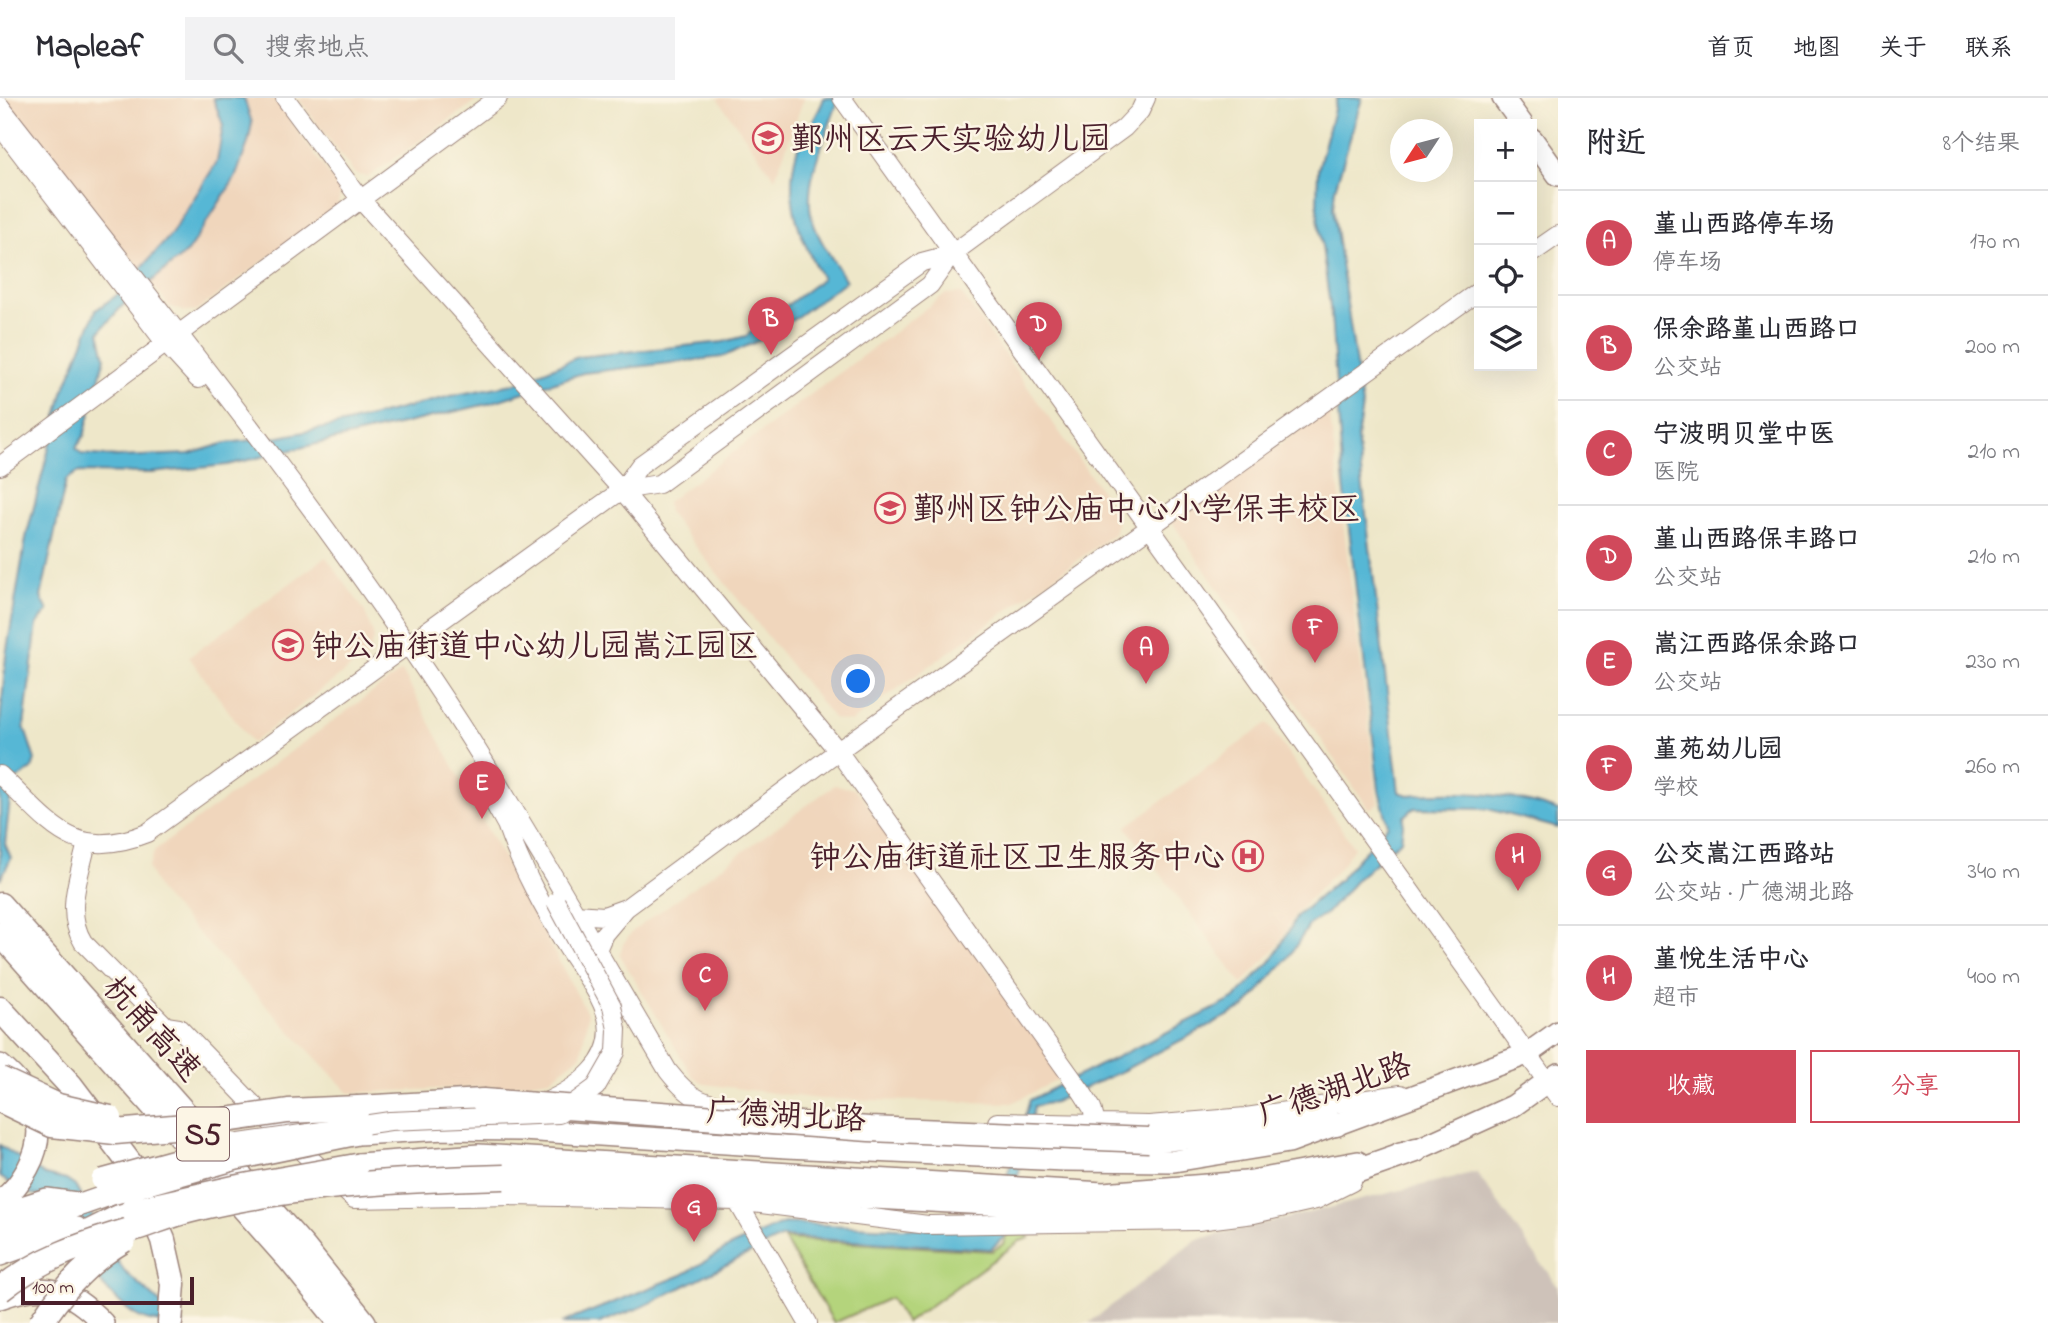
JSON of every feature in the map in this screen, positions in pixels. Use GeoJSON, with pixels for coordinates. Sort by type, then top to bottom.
{"type":"FeatureCollection","features":[{"type":"Feature","properties":{"kind":"highway","name":"杭甬高速"},"geometry":{"type":"LineString","coordinates":[[0,905],[33,956],[341,1323]]}},
{"type":"Feature","properties":{"kind":"highway","name":"杭甬高速"},"geometry":{"type":"LineString","coordinates":[[0,933],[33,956],[304,1248],[364,1323]]}},
{"type":"Feature","properties":{"kind":"highway"},"geometry":{"type":"LineString","coordinates":[[0,1009],[71,1086],[131,1166],[163,1240],[173,1284],[170,1323]]}},
{"type":"Feature","properties":{"kind":"highway"},"geometry":{"type":"LineString","coordinates":[[0,1079],[58,1106],[113,1119],[232,1132]]}},
{"type":"Feature","properties":{"kind":"highway"},"geometry":{"type":"LineString","coordinates":[[0,1100],[52,1125],[115,1132],[232,1132],[288,1111],[483,1101],[869,1129],[1149,1140],[1336,1124]]}},
{"type":"Feature","properties":{"kind":"highway"},"geometry":{"type":"LineString","coordinates":[[0,1290],[19,1275],[76,1247],[190,1211],[315,1188],[408,1180],[504,1177],[1038,1205],[1186,1207],[1290,1194],[1416,1150]]}},
{"type":"Feature","properties":{"kind":"highway"},"geometry":{"type":"LineString","coordinates":[[41,1323],[84,1270],[105,1251],[170,1217]]}},
{"type":"Feature","properties":{"kind":"main road"},"geometry":{"type":"LineString","coordinates":[[1503,98],[1518,119]]}},
{"type":"Feature","properties":{"kind":"main road"},"geometry":{"type":"LineString","coordinates":[[1537,146],[1558,175]]}},
{"type":"Feature","properties":{"kind":"main road","name":"广德湖北路"},"geometry":{"type":"LineString","coordinates":[[0,1233],[77,1203],[237,1159],[358,1134],[395,1131],[522,1130],[787,1147],[1064,1160],[1174,1161],[1289,1142],[1527,1054],[1558,1032]]}},
{"type":"Feature","properties":{"kind":"main road"},"geometry":{"type":"LineString","coordinates":[[0,1065],[19,1080],[35,1106],[40,1131],[32,1161],[5,1198]]}},
{"type":"Feature","properties":{"kind":"main road","name":"广德湖北路"},"geometry":{"type":"LineString","coordinates":[[0,1255],[130,1210],[236,1186],[359,1164],[480,1155],[1103,1193],[1247,1182],[1416,1150],[1513,1106],[1554,1084]]}},
{"type":"Feature","properties":{"kind":"main road"},"geometry":{"type":"LineString","coordinates":[[0,1214],[47,1199],[77,1203],[102,1180],[232,1132]]}},
{"type":"Feature","properties":{"kind":"main road"},"geometry":{"type":"LineString","coordinates":[[0,1278],[130,1210]]}},
{"type":"Feature","properties":{"kind":"main road"},"geometry":{"type":"LineString","coordinates":[[0,1298],[21,1290],[56,1288],[85,1305],[103,1323]]}},
{"type":"Feature","properties":{"kind":"street"},"geometry":{"type":"LineString","coordinates":[[285,98],[360,200],[622,490],[838,751],[1082,1092],[1092,1108],[1096,1124]]}},
{"type":"Feature","properties":{"kind":"street"},"geometry":{"type":"LineString","coordinates":[[0,466],[498,98]]}},
{"type":"Feature","properties":{"kind":"street"},"geometry":{"type":"LineString","coordinates":[[622,490],[659,484],[930,285],[952,254],[1124,128],[1140,111],[1146,98]]}},
{"type":"Feature","properties":{"kind":"street"},"geometry":{"type":"LineString","coordinates":[[845,102],[1527,1054],[1554,1084]]}},
{"type":"Feature","properties":{"kind":"street"},"geometry":{"type":"LineString","coordinates":[[0,106],[155,305],[172,340],[199,380],[260,457],[462,727],[668,1071],[682,1090],[703,1104],[803,1118],[1149,1125],[1246,1117],[1425,1091]]}},
{"type":"Feature","properties":{"kind":"street"},"geometry":{"type":"LineString","coordinates":[[0,126],[172,340],[246,424],[284,474],[403,648],[507,827],[556,901],[612,1006],[617,1029],[616,1052],[596,1087],[559,1114],[390,1121],[232,1132]]}},
{"type":"Feature","properties":{"kind":"street"},"geometry":{"type":"LineString","coordinates":[[1537,250],[1558,235]]}},
{"type":"Feature","properties":{"kind":"street"},"geometry":{"type":"LineString","coordinates":[[0,775],[56,829],[87,842],[118,845],[147,833],[622,490],[640,465],[922,262],[952,254]]}},
{"type":"Feature","properties":{"kind":"street"},"geometry":{"type":"LineString","coordinates":[[597,950],[604,934],[626,908],[838,751],[1474,295]]}},
{"type":"Feature","properties":{"kind":"street"},"geometry":{"type":"LineString","coordinates":[[272,1124],[529,1106],[570,1092],[585,1081],[599,1060],[607,1041],[607,1017],[544,909],[507,827]]}},
{"type":"Feature","properties":{"kind":"street"},"geometry":{"type":"LineString","coordinates":[[87,842],[73,903],[76,932],[166,1026],[179,1028],[272,1124],[354,1199],[514,1196],[737,1201],[928,1225],[1198,1221],[1254,1214],[1316,1200],[1416,1150]]}},
{"type":"Feature","properties":{"kind":"street"},"geometry":{"type":"LineString","coordinates":[[576,914],[604,916],[626,908]]}},
{"type":"Feature","properties":{"kind":"street"},"geometry":{"type":"LineString","coordinates":[[737,1201],[808,1323]]}},
{"type":"Feature","properties":{"kind":"shaded area"},"geometry":{"type":"Polygon","coordinates":[[[8,98],[274,98],[341,191],[338,205],[195,312],[182,311],[169,306],[10,106],[8,98]]]}},
{"type":"Feature","properties":{"kind":"shaded area"},"geometry":{"type":"Polygon","coordinates":[[[298,98],[479,99],[368,177],[355,174],[298,98]]]}},
{"type":"Feature","properties":{"kind":"shaded area","name":"鄞州区云天实验幼儿园"},"geometry":{"type":"Polygon","coordinates":[[[717,98],[804,98],[775,178],[717,98]]]}},
{"type":"Feature","properties":{"kind":"shaded area","name":"鄞州区钟公庙中心小学保丰校区"},"geometry":{"type":"Polygon","coordinates":[[[961,293],[1111,505],[1117,523],[1114,534],[851,722],[834,719],[668,512],[667,502],[945,294],[961,293]]]}},
{"type":"Feature","properties":{"kind":"shaded area"},"geometry":{"type":"Polygon","coordinates":[[[1329,409],[1378,804],[1369,809],[1172,522],[1329,409]]]}},
{"type":"Feature","properties":{"kind":"shaded area","name":"钟公庙街道中心幼儿园嵩江园区"},"geometry":{"type":"Polygon","coordinates":[[[326,557],[364,610],[374,637],[368,654],[252,743],[189,657],[326,557]]]}},
{"type":"Feature","properties":{"kind":"shaded area"},"geometry":{"type":"Polygon","coordinates":[[[402,671],[588,1015],[581,1055],[550,1079],[506,1086],[349,1093],[160,893],[148,868],[155,850],[402,671]]]}},
{"type":"Feature","properties":{"kind":"shaded area","name":"钟公庙街道社区卫生服务中心"},"geometry":{"type":"Polygon","coordinates":[[[1267,723],[1354,847],[1343,864],[1295,914],[1278,945],[1242,984],[1126,827],[1267,723]]]}},
{"type":"Feature","properties":{"kind":"shaded area"},"geometry":{"type":"Polygon","coordinates":[[[835,785],[854,789],[862,797],[1065,1076],[1012,1103],[819,1099],[705,1084],[693,1077],[620,955],[623,944],[633,931],[835,785]]]}},
{"type":"Feature","properties":{"kind":"shaded area"},"geometry":{"type":"Polygon","coordinates":[[[1476,1172],[1558,1287],[1558,1323],[1089,1323],[1196,1240],[1476,1172]]]}},
{"type":"Feature","properties":{"kind":"green space"},"geometry":{"type":"Polygon","coordinates":[[[1027,1232],[1029,1238],[1020,1241],[906,1323],[890,1298],[834,1323],[784,1239],[992,1251],[1003,1244],[1007,1234],[1027,1232]]]}},
{"type":"Feature","properties":{"kind":"water"},"geometry":{"type":"Polygon","coordinates":[[[213,98],[244,98],[252,123],[248,143],[235,178],[188,251],[122,306],[99,332],[105,357],[84,436],[76,448],[81,454],[118,457],[189,454],[226,443],[280,437],[343,424],[455,395],[513,384],[578,357],[723,342],[746,336],[822,279],[801,233],[793,202],[792,185],[797,151],[824,98],[839,98],[814,170],[811,214],[821,240],[846,281],[772,335],[722,357],[583,373],[487,404],[227,465],[151,473],[78,472],[66,480],[41,597],[48,611],[37,624],[24,726],[35,760],[32,769],[12,782],[5,844],[11,858],[0,880],[0,724],[6,655],[26,538],[63,393],[96,310],[117,295],[170,236],[217,162],[223,125],[213,98]]]}},
{"type":"Feature","properties":{"kind":"water"},"geometry":{"type":"Polygon","coordinates":[[[1337,98],[1362,98],[1335,189],[1333,208],[1362,406],[1357,438],[1399,792],[1408,795],[1484,794],[1521,800],[1558,811],[1558,828],[1488,809],[1414,808],[1404,817],[1401,840],[1357,879],[1327,913],[1310,924],[1288,958],[1245,1007],[1124,1070],[1054,1102],[1034,1106],[1004,1237],[991,1249],[782,1237],[642,1307],[599,1323],[562,1323],[682,1275],[731,1246],[784,1223],[896,1228],[991,1228],[1030,1100],[1234,999],[1273,959],[1297,916],[1340,879],[1388,825],[1379,790],[1342,467],[1331,314],[1317,208],[1318,170],[1337,98]]]}},
{"type":"Feature","properties":{"kind":"water"},"geometry":{"type":"Polygon","coordinates":[[[0,1145],[45,1175],[66,1180],[75,1186],[124,1271],[183,1323],[146,1320],[131,1312],[115,1298],[104,1287],[49,1197],[25,1193],[0,1177],[0,1145]]]}},
{"type":"Feature","properties":{"kind":"place","name":"鄞州区云天实验幼儿园"},"geometry":{"type":"Point","coordinates":[768,138]}},
{"type":"Feature","properties":{"kind":"place","name":"保余路堇山西路口"},"geometry":{"type":"Point","coordinates":[771,355]}},
{"type":"Feature","properties":{"kind":"place","name":"堇山西路保丰路口"},"geometry":{"type":"Point","coordinates":[1039,360]}},
{"type":"Feature","properties":{"kind":"place","name":"鄞州区钟公庙中心小学保丰校区"},"geometry":{"type":"Point","coordinates":[890,508]}},
{"type":"Feature","properties":{"kind":"place","name":"钟公庙街道中心幼儿园嵩江园区"},"geometry":{"type":"Point","coordinates":[288,645]}},
{"type":"Feature","properties":{"kind":"place","name":"堇苑幼儿园"},"geometry":{"type":"Point","coordinates":[1315,663]}},
{"type":"Feature","properties":{"kind":"place","name":"堇山西路停车场"},"geometry":{"type":"Point","coordinates":[1146,684]}},
{"type":"Feature","properties":{"kind":"place","name":"嵩江西路保余路口"},"geometry":{"type":"Point","coordinates":[482,819]}},
{"type":"Feature","properties":{"kind":"place","name":"钟公庙街道社区卫生服务中心"},"geometry":{"type":"Point","coordinates":[1248,856]}},
{"type":"Feature","properties":{"kind":"place","name":"堇悦生活中心"},"geometry":{"type":"Point","coordinates":[1518,891]}},
{"type":"Feature","properties":{"kind":"place","name":"宁波明贝堂中医"},"geometry":{"type":"Point","coordinates":[705,1011]}},
{"type":"Feature","properties":{"kind":"place","name":"公交嵩江西路站"},"geometry":{"type":"Point","coordinates":[694,1242]}}]}
